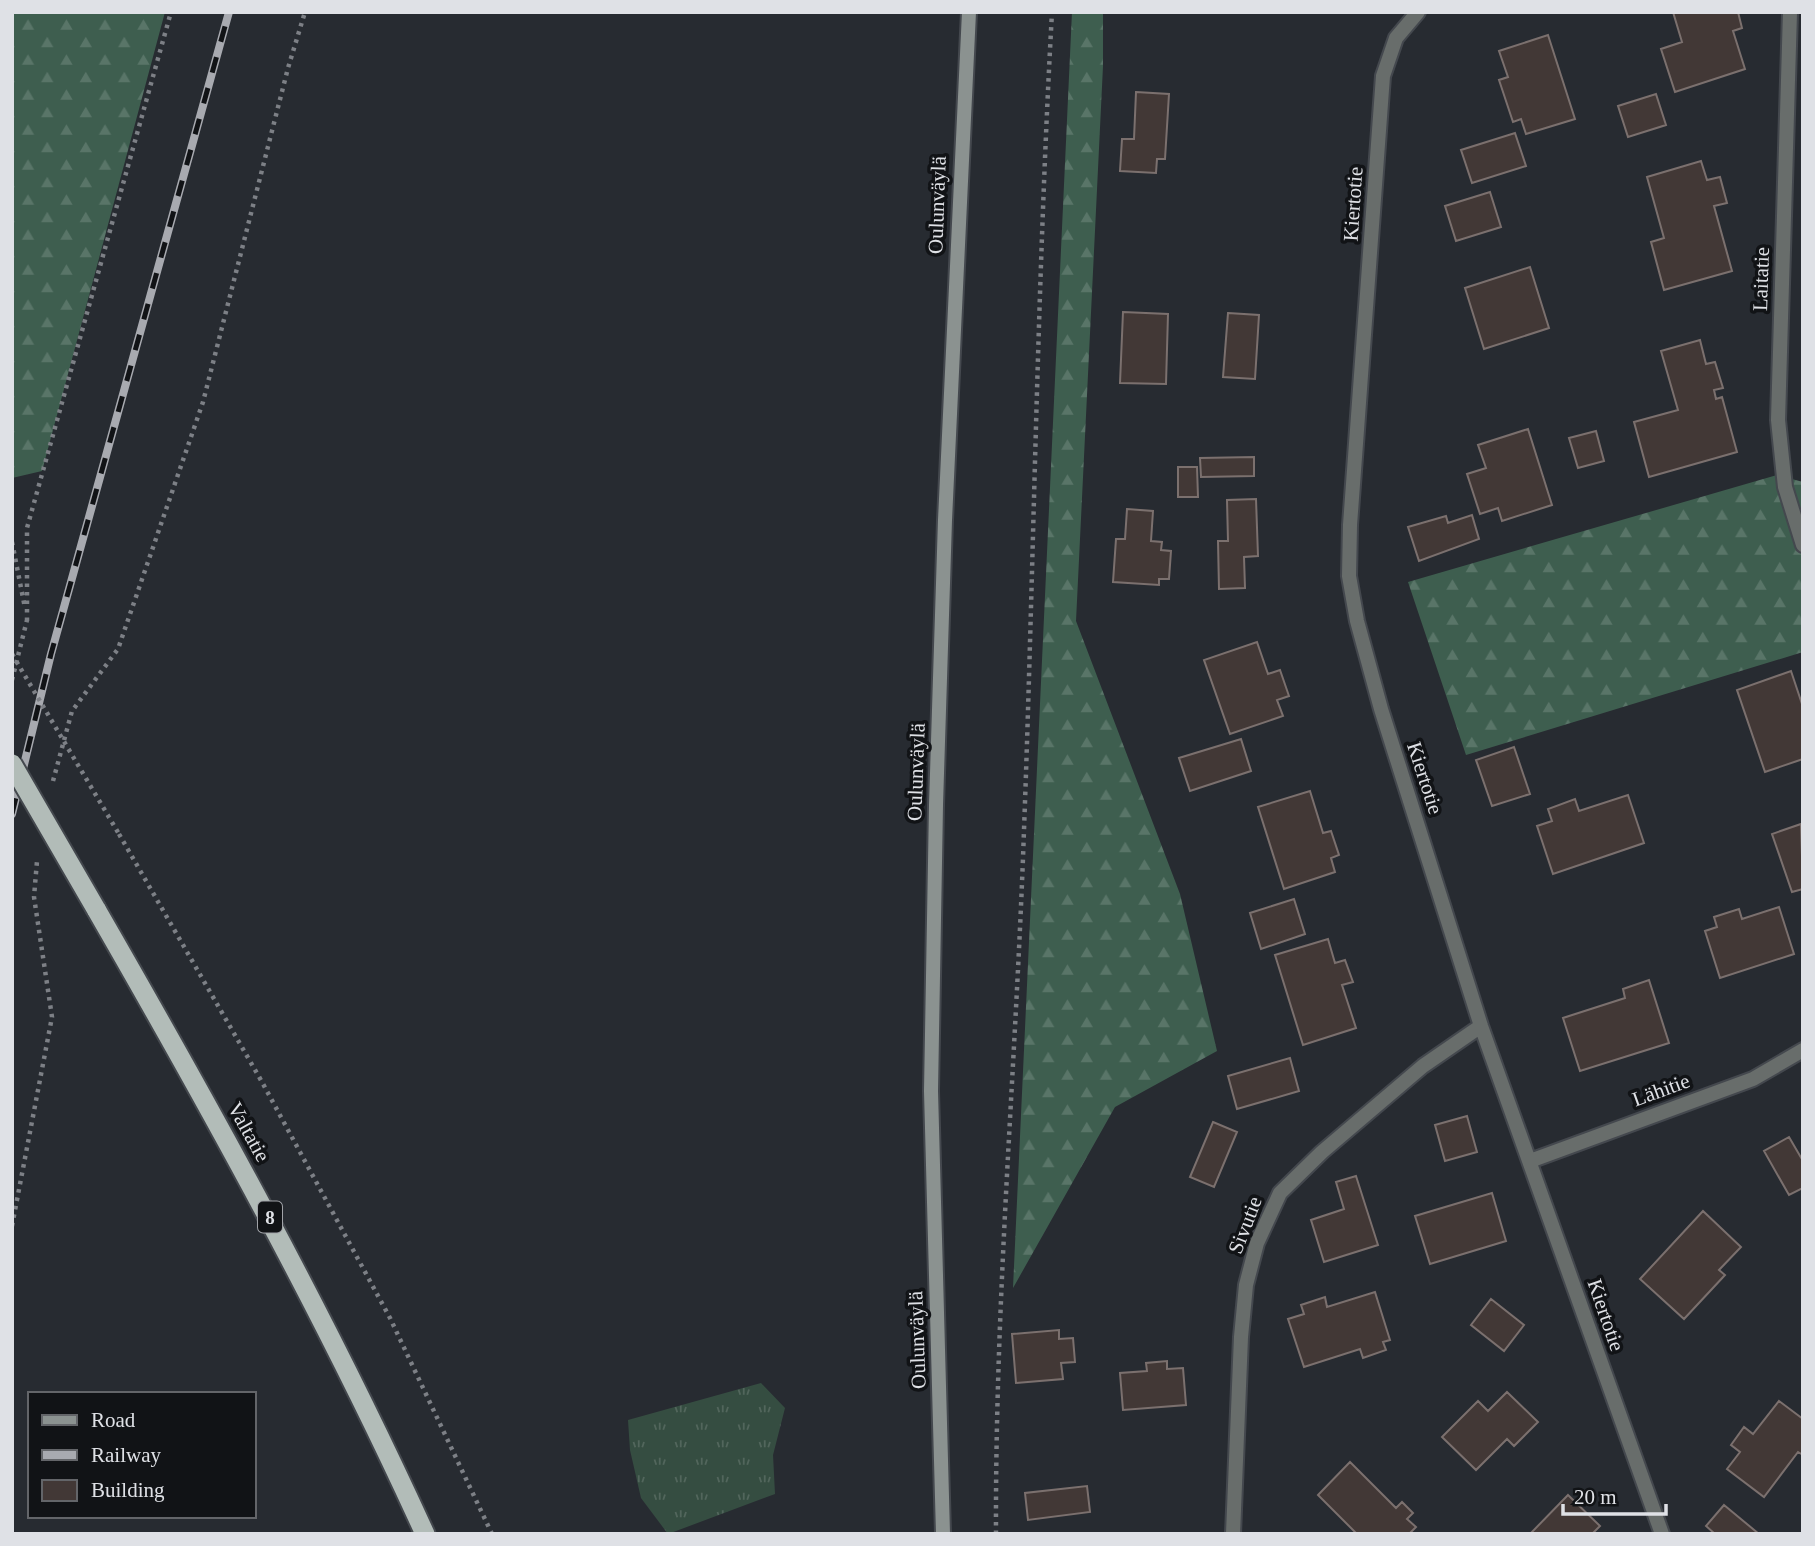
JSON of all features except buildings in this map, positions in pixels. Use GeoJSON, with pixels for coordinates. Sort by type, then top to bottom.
{"type":"FeatureCollection","features":[{"type":"Feature","properties":{"kind":"highway","name":"Valtatie"},"geometry":{"type":"LineString","coordinates":[[12,764],[284,1242],[377,1429],[425,1534]]}},
{"type":"Feature","properties":{"kind":"main road","name":"Oulunväylä"},"geometry":{"type":"LineString","coordinates":[[943,1534],[931,1091],[936,805],[946,493],[969,12]]}},
{"type":"Feature","properties":{"kind":"street","name":"Kiertotie"},"geometry":{"type":"LineString","coordinates":[[1418,12],[1396,38],[1383,76],[1350,525],[1349,576],[1357,621],[1381,709],[1481,1026],[1662,1534]]}},
{"type":"Feature","properties":{"kind":"street","name":"Laitatie"},"geometry":{"type":"LineString","coordinates":[[1790,12],[1778,420],[1785,487],[1803,545]]}},
{"type":"Feature","properties":{"kind":"street","name":"Sivutie"},"geometry":{"type":"LineString","coordinates":[[1233,1534],[1241,1337],[1246,1285],[1257,1243],[1280,1193],[1322,1152],[1423,1066],[1481,1026]]}},
{"type":"Feature","properties":{"kind":"street","name":"Lähitie"},"geometry":{"type":"LineString","coordinates":[[1530,1161],[1754,1079],[1803,1050]]}},
{"type":"Feature","properties":{"kind":"path"},"geometry":{"type":"LineString","coordinates":[[12,680],[27,621],[27,528],[171,12]]}},
{"type":"Feature","properties":{"kind":"path"},"geometry":{"type":"LineString","coordinates":[[68,723],[72,710],[118,649],[203,401],[288,68],[305,12]]}},
{"type":"Feature","properties":{"kind":"path"},"geometry":{"type":"LineString","coordinates":[[996,1534],[995,1420],[1024,833],[1040,222],[1052,12]]}},
{"type":"Feature","properties":{"kind":"path"},"geometry":{"type":"LineString","coordinates":[[12,542],[27,621]]}},
{"type":"Feature","properties":{"kind":"path"},"geometry":{"type":"LineString","coordinates":[[12,654],[262,1082],[384,1306],[492,1534]]}},
{"type":"Feature","properties":{"kind":"path"},"geometry":{"type":"LineString","coordinates":[[12,1226],[52,1017],[34,897]]}},
{"type":"Feature","properties":{"kind":"green space"},"geometry":{"type":"Polygon","coordinates":[[[12,12],[165,12],[42,471],[12,478],[12,12]]]}},
{"type":"Feature","properties":{"kind":"green space"},"geometry":{"type":"Polygon","coordinates":[[[1072,12],[1103,12],[1103,66],[1076,621],[1180,894],[1217,1051],[1115,1107],[1013,1288],[1072,12]]]}},
{"type":"Feature","properties":{"kind":"green space"},"geometry":{"type":"Polygon","coordinates":[[[1777,475],[1803,482],[1803,652],[1466,755],[1408,582],[1777,475]]]}},
{"type":"Feature","properties":{"kind":"green space"},"geometry":{"type":"Polygon","coordinates":[[[761,1383],[785,1408],[773,1455],[775,1494],[668,1534],[641,1498],[630,1450],[628,1420],[761,1383]]]}},
{"type":"Feature","properties":{"kind":"railway"},"geometry":{"type":"LineString","coordinates":[[12,814],[51,654],[229,12]]}}]}
